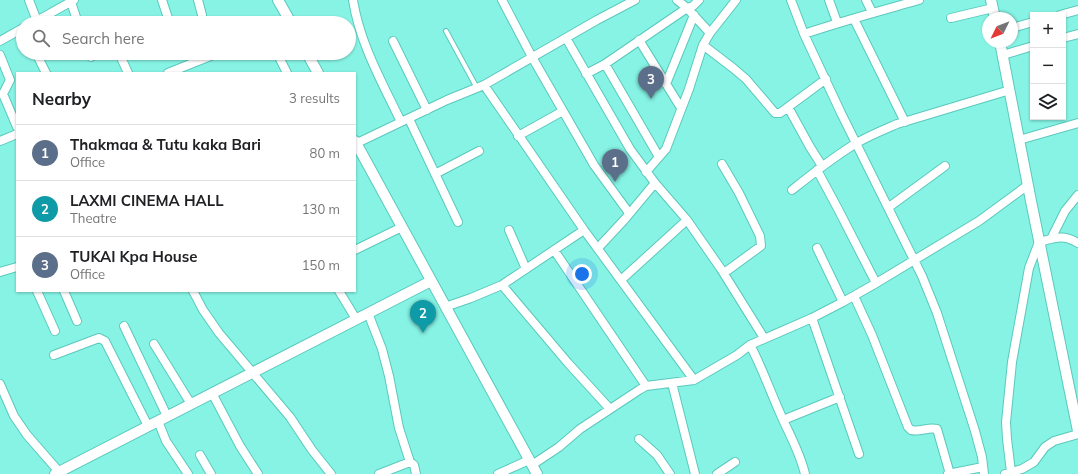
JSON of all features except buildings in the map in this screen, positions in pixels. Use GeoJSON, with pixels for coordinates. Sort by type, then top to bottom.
{"type":"FeatureCollection","features":[{"type":"Feature","properties":{"kind":"street"},"geometry":{"type":"LineString","coordinates":[[29,0],[33,16]]}},
{"type":"Feature","properties":{"kind":"street"},"geometry":{"type":"LineString","coordinates":[[162,0],[167,16]]}},
{"type":"Feature","properties":{"kind":"street"},"geometry":{"type":"LineString","coordinates":[[198,0],[202,15]]}},
{"type":"Feature","properties":{"kind":"street"},"geometry":{"type":"LineString","coordinates":[[278,0],[287,16]]}},
{"type":"Feature","properties":{"kind":"street"},"geometry":{"type":"LineString","coordinates":[[354,0],[356,16],[368,54],[435,174],[458,222]]}},
{"type":"Feature","properties":{"kind":"street"},"geometry":{"type":"LineString","coordinates":[[502,0],[532,57],[594,166],[629,214]]}},
{"type":"Feature","properties":{"kind":"street"},"geometry":{"type":"LineString","coordinates":[[356,143],[447,100],[481,87],[597,20],[635,0]]}},
{"type":"Feature","properties":{"kind":"street"},"geometry":{"type":"LineString","coordinates":[[677,0],[688,8],[710,33]]}},
{"type":"Feature","properties":{"kind":"street"},"geometry":{"type":"LineString","coordinates":[[586,74],[605,64],[700,0]]}},
{"type":"Feature","properties":{"kind":"street"},"geometry":{"type":"LineString","coordinates":[[646,172],[666,149],[694,76],[703,45],[710,33],[736,0]]}},
{"type":"Feature","properties":{"kind":"street"},"geometry":{"type":"LineString","coordinates":[[791,0],[804,34],[922,276],[938,313],[982,456],[983,470],[949,474],[937,429],[932,428],[916,431],[911,430],[908,427],[872,335],[854,296]]}},
{"type":"Feature","properties":{"kind":"street"},"geometry":{"type":"LineString","coordinates":[[829,0],[836,22]]}},
{"type":"Feature","properties":{"kind":"street"},"geometry":{"type":"LineString","coordinates":[[866,0],[872,12]]}},
{"type":"Feature","properties":{"kind":"street"},"geometry":{"type":"LineString","coordinates":[[804,34],[836,22],[854,19],[872,12],[919,0]]}},
{"type":"Feature","properties":{"kind":"street"},"geometry":{"type":"LineString","coordinates":[[46,16],[72,1],[76,16]]}},
{"type":"Feature","properties":{"kind":"street"},"geometry":{"type":"LineString","coordinates":[[951,18],[993,9]]}},
{"type":"Feature","properties":{"kind":"street"},"geometry":{"type":"LineString","coordinates":[[1066,13],[1078,10]]}},
{"type":"Feature","properties":{"kind":"street"},"geometry":{"type":"LineString","coordinates":[[666,84],[694,15]]}},
{"type":"Feature","properties":{"kind":"street"},"geometry":{"type":"LineString","coordinates":[[854,19],[905,122]]}},
{"type":"Feature","properties":{"kind":"street"},"geometry":{"type":"LineString","coordinates":[[1018,26],[1030,23]]}},
{"type":"Feature","properties":{"kind":"street"},"geometry":{"type":"LineString","coordinates":[[0,41],[16,33]]}},
{"type":"Feature","properties":{"kind":"street"},"geometry":{"type":"LineString","coordinates":[[1066,37],[1078,34]]}},
{"type":"Feature","properties":{"kind":"street"},"geometry":{"type":"LineString","coordinates":[[566,38],[630,149],[646,172],[687,220],[724,273],[764,338]]}},
{"type":"Feature","properties":{"kind":"street"},"geometry":{"type":"LineString","coordinates":[[639,40],[681,108]]}},
{"type":"Feature","properties":{"kind":"street"},"geometry":{"type":"LineString","coordinates":[[393,41],[427,110]]}},
{"type":"Feature","properties":{"kind":"street"},"geometry":{"type":"LineString","coordinates":[[703,45],[746,79],[772,112],[778,114],[826,79]]}},
{"type":"Feature","properties":{"kind":"street"},"geometry":{"type":"LineString","coordinates":[[1003,55],[1030,47]]}},
{"type":"Feature","properties":{"kind":"street"},"geometry":{"type":"LineString","coordinates":[[1001,48],[1078,432],[1054,441],[1045,447],[1034,462],[1022,469],[1008,473],[1006,422],[1012,362],[1029,268],[1039,242]]}},
{"type":"Feature","properties":{"kind":"street"},"geometry":{"type":"LineString","coordinates":[[0,55],[10,80],[3,94],[16,125]]}},
{"type":"Feature","properties":{"kind":"street"},"geometry":{"type":"LineString","coordinates":[[40,60],[46,72]]}},
{"type":"Feature","properties":{"kind":"street"},"geometry":{"type":"LineString","coordinates":[[122,60],[128,72]]}},
{"type":"Feature","properties":{"kind":"street"},"geometry":{"type":"LineString","coordinates":[[280,60],[286,72]]}},
{"type":"Feature","properties":{"kind":"street"},"geometry":{"type":"LineString","coordinates":[[311,60],[317,72]]}},
{"type":"Feature","properties":{"kind":"street"},"geometry":{"type":"LineString","coordinates":[[170,72],[197,61]]}},
{"type":"Feature","properties":{"kind":"street"},"geometry":{"type":"LineString","coordinates":[[605,64],[659,157]]}},
{"type":"Feature","properties":{"kind":"street"},"geometry":{"type":"LineString","coordinates":[[481,87],[694,380]]}},
{"type":"Feature","properties":{"kind":"street"},"geometry":{"type":"LineString","coordinates":[[792,190],[856,143],[897,124],[1010,90]]}},
{"type":"Feature","properties":{"kind":"street"},"geometry":{"type":"LineString","coordinates":[[788,107],[810,147],[838,208],[876,283]]}},
{"type":"Feature","properties":{"kind":"street"},"geometry":{"type":"LineString","coordinates":[[518,136],[563,111]]}},
{"type":"Feature","properties":{"kind":"street"},"geometry":{"type":"LineString","coordinates":[[1019,140],[1078,123]]}},
{"type":"Feature","properties":{"kind":"street"},"geometry":{"type":"LineString","coordinates":[[0,141],[16,134]]}},
{"type":"Feature","properties":{"kind":"street"},"geometry":{"type":"LineString","coordinates":[[356,145],[537,474]]}},
{"type":"Feature","properties":{"kind":"street"},"geometry":{"type":"LineString","coordinates":[[435,174],[478,151]]}},
{"type":"Feature","properties":{"kind":"street"},"geometry":{"type":"LineString","coordinates":[[722,164],[742,200],[762,242],[761,246],[756,251],[724,273]]}},
{"type":"Feature","properties":{"kind":"street"},"geometry":{"type":"LineString","coordinates":[[888,207],[946,166]]}},
{"type":"Feature","properties":{"kind":"street"},"geometry":{"type":"LineString","coordinates":[[598,248],[655,183]]}},
{"type":"Feature","properties":{"kind":"street"},"geometry":{"type":"LineString","coordinates":[[498,474],[531,462],[646,386],[694,380],[737,355],[750,345],[812,318],[843,302],[979,221],[1028,185]]}},
{"type":"Feature","properties":{"kind":"street"},"geometry":{"type":"LineString","coordinates":[[1051,239],[1065,211],[1078,195]]}},
{"type":"Feature","properties":{"kind":"street"},"geometry":{"type":"LineString","coordinates":[[621,280],[687,220]]}},
{"type":"Feature","properties":{"kind":"street"},"geometry":{"type":"LineString","coordinates":[[356,250],[402,227]]}},
{"type":"Feature","properties":{"kind":"street"},"geometry":{"type":"LineString","coordinates":[[509,230],[526,269]]}},
{"type":"Feature","properties":{"kind":"street"},"geometry":{"type":"LineString","coordinates":[[445,307],[472,298],[502,285],[584,230]]}},
{"type":"Feature","properties":{"kind":"street"},"geometry":{"type":"LineString","coordinates":[[1039,242],[1064,237],[1078,244]]}},
{"type":"Feature","properties":{"kind":"street"},"geometry":{"type":"LineString","coordinates":[[817,248],[843,302]]}},
{"type":"Feature","properties":{"kind":"street"},"geometry":{"type":"LineString","coordinates":[[554,250],[646,386]]}},
{"type":"Feature","properties":{"kind":"street"},"geometry":{"type":"LineString","coordinates":[[0,272],[16,267]]}},
{"type":"Feature","properties":{"kind":"street"},"geometry":{"type":"LineString","coordinates":[[0,384],[14,416],[27,435],[58,473],[431,281]]}},
{"type":"Feature","properties":{"kind":"street"},"geometry":{"type":"LineString","coordinates":[[502,285],[568,363],[610,409]]}},
{"type":"Feature","properties":{"kind":"street"},"geometry":{"type":"LineString","coordinates":[[37,292],[55,331]]}},
{"type":"Feature","properties":{"kind":"street"},"geometry":{"type":"LineString","coordinates":[[64,292],[77,321]]}},
{"type":"Feature","properties":{"kind":"street"},"geometry":{"type":"LineString","coordinates":[[194,292],[203,310],[219,332],[268,389],[331,474]]}},
{"type":"Feature","properties":{"kind":"street"},"geometry":{"type":"LineString","coordinates":[[340,292],[356,319]]}},
{"type":"Feature","properties":{"kind":"street"},"geometry":{"type":"LineString","coordinates":[[368,313],[382,349],[399,428],[410,462],[414,465],[416,474]]}},
{"type":"Feature","properties":{"kind":"street"},"geometry":{"type":"LineString","coordinates":[[812,318],[860,454]]}},
{"type":"Feature","properties":{"kind":"street"},"geometry":{"type":"LineString","coordinates":[[124,326],[167,416]]}},
{"type":"Feature","properties":{"kind":"street"},"geometry":{"type":"LineString","coordinates":[[54,355],[99,338],[105,341],[153,424],[188,474]]}},
{"type":"Feature","properties":{"kind":"street"},"geometry":{"type":"LineString","coordinates":[[154,344],[190,404]]}},
{"type":"Feature","properties":{"kind":"street"},"geometry":{"type":"LineString","coordinates":[[750,345],[762,369],[805,474]]}},
{"type":"Feature","properties":{"kind":"street"},"geometry":{"type":"LineString","coordinates":[[672,383],[695,474]]}},
{"type":"Feature","properties":{"kind":"street"},"geometry":{"type":"LineString","coordinates":[[212,393],[240,446],[258,474]]}},
{"type":"Feature","properties":{"kind":"street"},"geometry":{"type":"LineString","coordinates":[[783,420],[840,397]]}},
{"type":"Feature","properties":{"kind":"street"},"geometry":{"type":"LineString","coordinates":[[640,439],[657,455],[670,474]]}},
{"type":"Feature","properties":{"kind":"street"},"geometry":{"type":"LineString","coordinates":[[200,455],[211,474]]}},
{"type":"Feature","properties":{"kind":"street"},"geometry":{"type":"LineString","coordinates":[[379,474],[410,462]]}},
{"type":"Feature","properties":{"kind":"street"},"geometry":{"type":"LineString","coordinates":[[717,474],[735,462]]}},
{"type":"Feature","properties":{"kind":"lane"},"geometry":{"type":"LineString","coordinates":[[446,31],[481,87]]}},
{"type":"Feature","properties":{"kind":"place","name":"TUKAI Kpa House"},"geometry":{"type":"Point","coordinates":[651,99]}},
{"type":"Feature","properties":{"kind":"place","name":"Thakmaa & Tutu kaka Bari"},"geometry":{"type":"Point","coordinates":[615,182]}},
{"type":"Feature","properties":{"kind":"place","name":"LAXMI CINEMA HALL"},"geometry":{"type":"Point","coordinates":[423,333]}}]}
